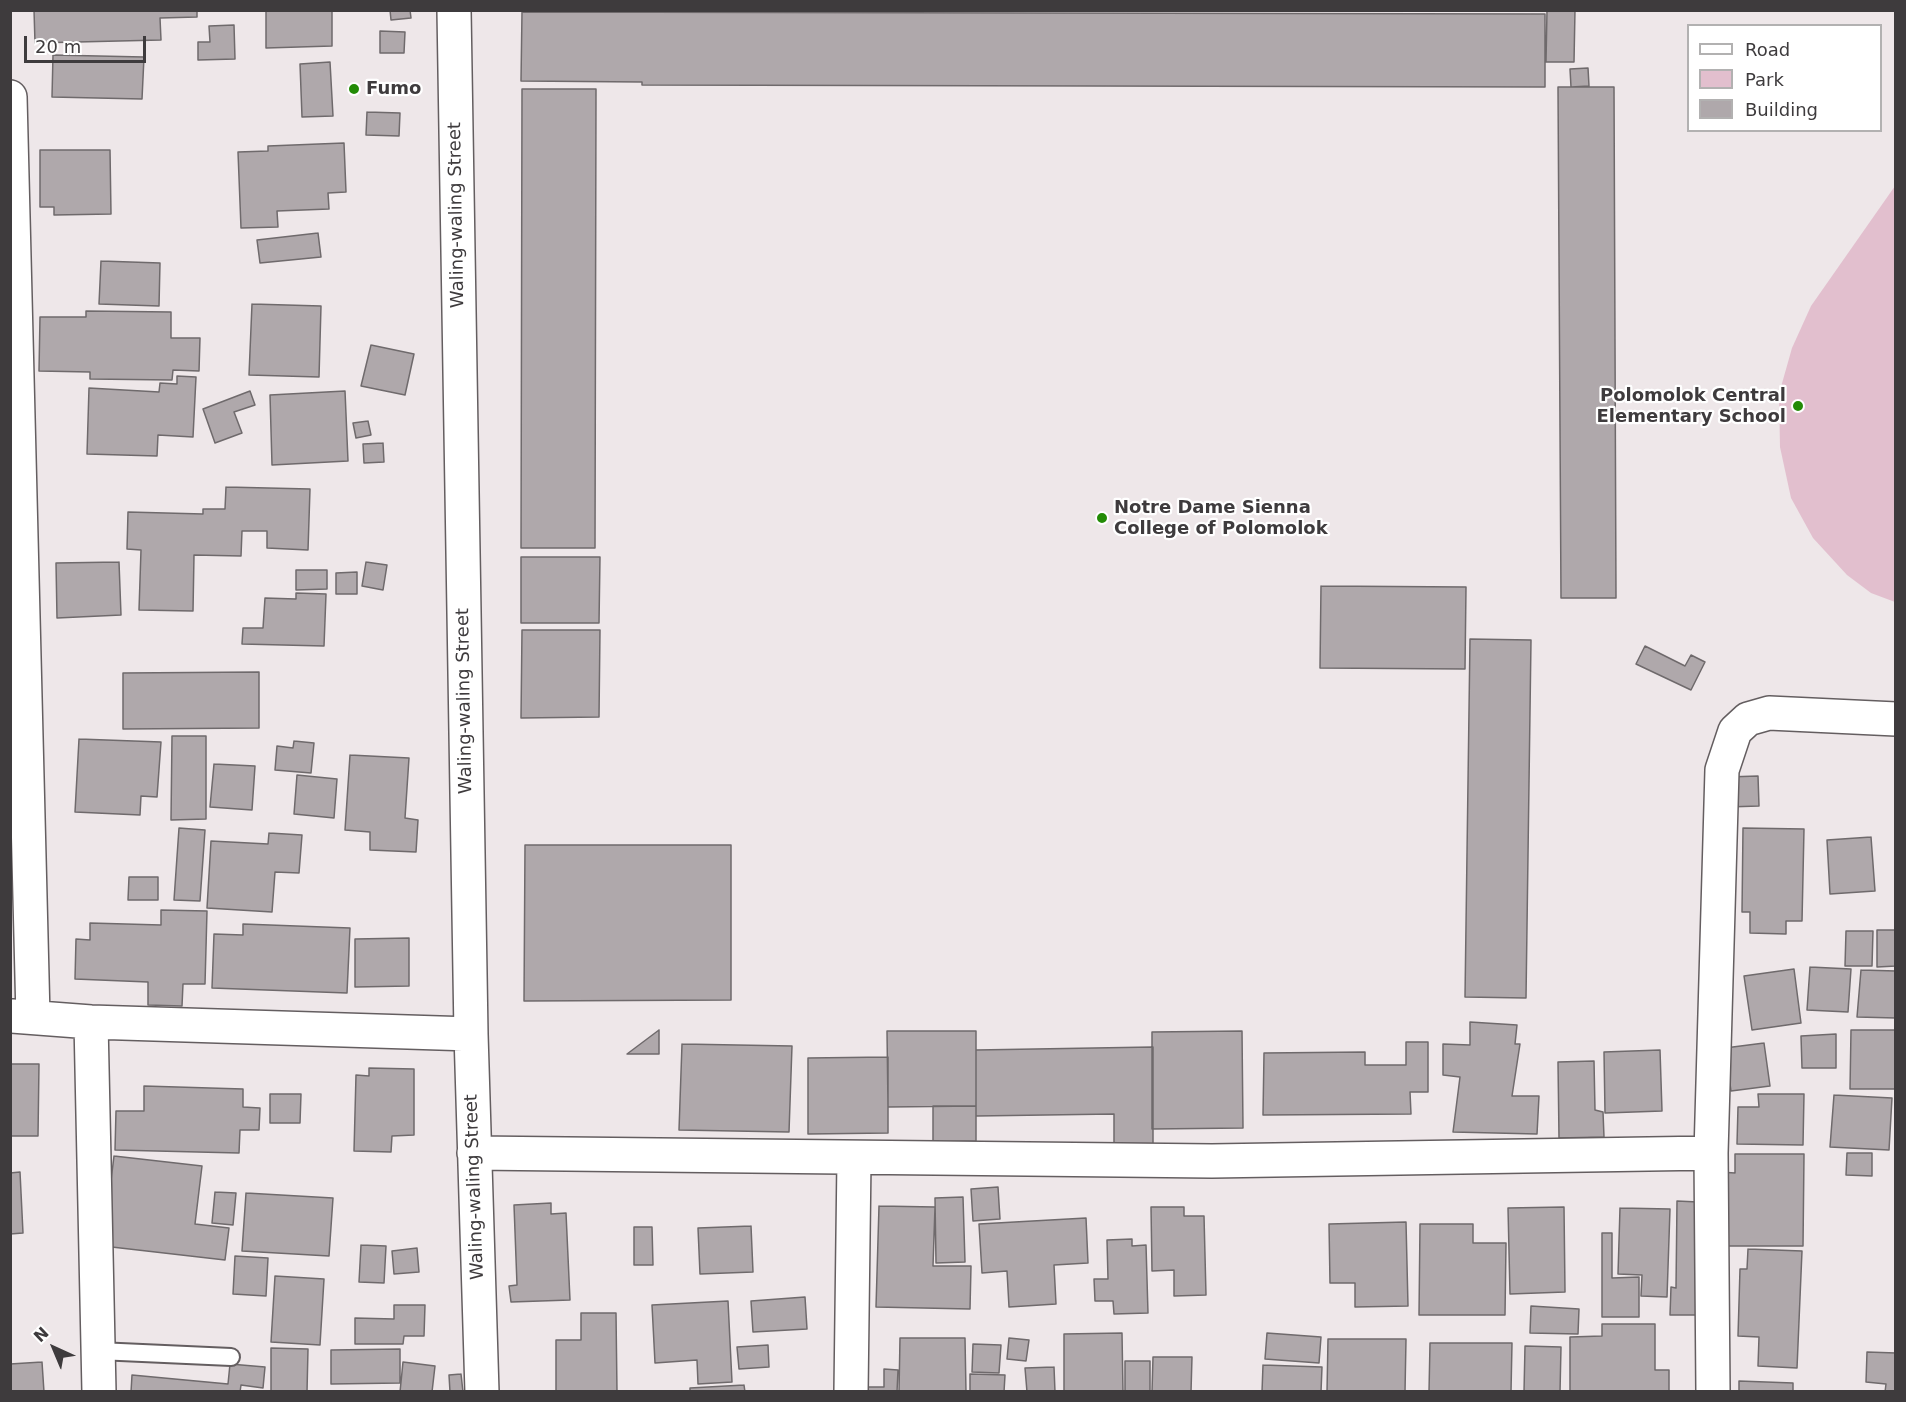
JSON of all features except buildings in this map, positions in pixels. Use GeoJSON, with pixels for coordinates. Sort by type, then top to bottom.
{"type":"FeatureCollection","features":[{"type":"Feature","properties":{"kind":"street","name":"Waling-waling Street"},"geometry":{"type":"LineString","coordinates":[[454,10],[471,1034],[482,1392]]}},
{"type":"Feature","properties":{"kind":"street"},"geometry":{"type":"LineString","coordinates":[[10,97],[22,1016],[91,1022],[471,1034]]}},
{"type":"Feature","properties":{"kind":"street"},"geometry":{"type":"LineString","coordinates":[[1713,1392],[1711,1153],[1722,770],[1735,732],[1748,719],[1769,713],[1896,719]]}},
{"type":"Feature","properties":{"kind":"street"},"geometry":{"type":"LineString","coordinates":[[91,1022],[99,1392]]}},
{"type":"Feature","properties":{"kind":"street"},"geometry":{"type":"LineString","coordinates":[[474,1154],[854,1160],[1212,1161],[1711,1153]]}},
{"type":"Feature","properties":{"kind":"street"},"geometry":{"type":"LineString","coordinates":[[850,1392],[854,1160]]}},
{"type":"Feature","properties":{"kind":"lane"},"geometry":{"type":"LineString","coordinates":[[98,1351],[231,1357]]}},
{"type":"Feature","properties":{"kind":"green space"},"geometry":{"type":"Polygon","coordinates":[[[1895,186],[1895,602],[1871,593],[1847,575],[1813,538],[1791,498],[1780,447],[1779,394],[1792,348],[1811,306],[1895,186]]]}},
{"type":"Feature","properties":{"kind":"place","name":"Fumo"},"geometry":{"type":"Point","coordinates":[354,89]}},
{"type":"Feature","properties":{"kind":"place","name":"Polomolok Central Elementary School"},"geometry":{"type":"Point","coordinates":[1798,406]}},
{"type":"Feature","properties":{"kind":"place","name":"Notre Dame Sienna College of Polomolok"},"geometry":{"type":"Point","coordinates":[1102,518]}}]}
